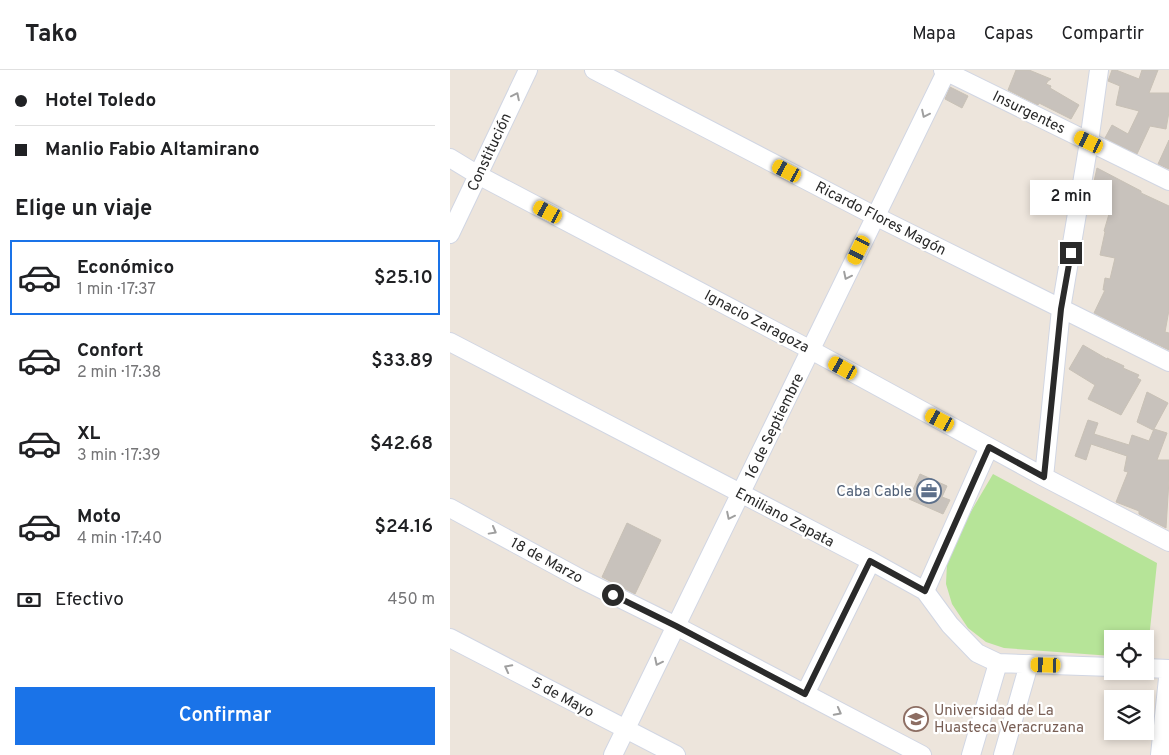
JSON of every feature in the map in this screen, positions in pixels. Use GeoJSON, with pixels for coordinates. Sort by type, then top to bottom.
{"type":"FeatureCollection","features":[{"type":"Feature","properties":{"kind":"street","name":"Constitución"},"geometry":{"type":"LineString","coordinates":[[450,234],[528,70]]}},
{"type":"Feature","properties":{"kind":"street","name":"Ricardo Flores Magón"},"geometry":{"type":"LineString","coordinates":[[594,70],[875,216],[1169,362]]}},
{"type":"Feature","properties":{"kind":"street","name":"16 de Septiembre"},"geometry":{"type":"LineString","coordinates":[[613,755],[811,350],[945,70]]}},
{"type":"Feature","properties":{"kind":"street","name":"Insurgentes"},"geometry":{"type":"LineString","coordinates":[[945,70],[1169,181]]}},
{"type":"Feature","properties":{"kind":"street"},"geometry":{"type":"LineString","coordinates":[[1044,477],[1061,309],[1099,70]]}},
{"type":"Feature","properties":{"kind":"street","name":"Ignacio Zaragoza"},"geometry":{"type":"LineString","coordinates":[[450,158],[478,175],[811,350],[1044,477],[1169,542]]}},
{"type":"Feature","properties":{"kind":"street","name":"Emiliano Zapata"},"geometry":{"type":"LineString","coordinates":[[450,342],[925,591],[950,624],[977,653],[998,663],[1104,667]]}},
{"type":"Feature","properties":{"kind":"street"},"geometry":{"type":"LineString","coordinates":[[925,591],[989,447]]}},
{"type":"Feature","properties":{"kind":"street","name":"18 de Marzo"},"geometry":{"type":"LineString","coordinates":[[450,508],[581,579],[676,626],[922,755]]}},
{"type":"Feature","properties":{"kind":"street"},"geometry":{"type":"LineString","coordinates":[[805,694],[870,561]]}},
{"type":"Feature","properties":{"kind":"street","name":"5 de Mayo"},"geometry":{"type":"LineString","coordinates":[[450,638],[676,755]]}},
{"type":"Feature","properties":{"kind":"street"},"geometry":{"type":"LineString","coordinates":[[971,755],[998,663]]}},
{"type":"Feature","properties":{"kind":"street"},"geometry":{"type":"LineString","coordinates":[[1003,755],[1029,664]]}},
{"type":"Feature","properties":{"kind":"street"},"geometry":{"type":"LineString","coordinates":[[1154,668],[1169,669],[1160,755]]}},
{"type":"Feature","properties":{"kind":"green space"},"geometry":{"type":"Polygon","coordinates":[[[993,474],[1157,563],[1150,630],[1104,630],[1104,655],[1004,648],[986,642],[968,628],[952,604],[946,584],[947,563],[953,542],[993,474]]]}},
{"type":"Feature","properties":{"kind":"building"},"geometry":{"type":"Polygon","coordinates":[[[1016,70],[1029,70],[1051,79],[1046,84],[1051,86],[1050,88],[1079,105],[1071,119],[1008,90],[1016,70]]]}},
{"type":"Feature","properties":{"kind":"building"},"geometry":{"type":"Polygon","coordinates":[[[1112,70],[1139,79],[1142,70],[1158,70],[1149,93],[1169,93],[1169,112],[1166,129],[1150,126],[1137,154],[1105,138],[1112,125],[1128,134],[1139,111],[1116,105],[1120,86],[1108,81],[1112,70]]]}},
{"type":"Feature","properties":{"kind":"building"},"geometry":{"type":"Polygon","coordinates":[[[950,87],[968,96],[962,108],[945,99],[950,87]]]}},
{"type":"Feature","properties":{"kind":"building"},"geometry":{"type":"Polygon","coordinates":[[[1169,140],[1169,169],[1158,164],[1169,140]]]}},
{"type":"Feature","properties":{"kind":"building"},"geometry":{"type":"Polygon","coordinates":[[[1097,168],[1141,191],[1141,193],[1169,206],[1169,310],[1165,332],[1169,333],[1169,350],[1094,313],[1105,290],[1103,290],[1105,278],[1110,279],[1115,258],[1100,255],[1109,214],[1089,204],[1097,168]]]}},
{"type":"Feature","properties":{"kind":"building"},"geometry":{"type":"Polygon","coordinates":[[[1083,345],[1139,375],[1137,378],[1141,380],[1121,415],[1088,399],[1095,385],[1069,369],[1083,345]]]}},
{"type":"Feature","properties":{"kind":"building"},"geometry":{"type":"Polygon","coordinates":[[[1147,392],[1168,403],[1153,430],[1137,422],[1147,392]]]}},
{"type":"Feature","properties":{"kind":"building"},"geometry":{"type":"Polygon","coordinates":[[[1088,420],[1098,423],[1094,434],[1129,445],[1132,435],[1149,441],[1154,429],[1167,433],[1157,460],[1169,460],[1166,528],[1139,514],[1139,511],[1116,502],[1128,472],[1124,471],[1127,456],[1091,444],[1086,460],[1075,456],[1088,420]]]}},
{"type":"Feature","properties":{"kind":"building","name":"Caba Cable"},"geometry":{"type":"Polygon","coordinates":[[[920,474],[947,486],[942,497],[950,500],[943,514],[909,499],[920,474]]]}},
{"type":"Feature","properties":{"kind":"building"},"geometry":{"type":"Polygon","coordinates":[[[627,523],[661,540],[635,594],[602,577],[627,523]]]}},
{"type":"Feature","properties":{"kind":"place","name":"Caba Cable"},"geometry":{"type":"Point","coordinates":[929,491]}},
{"type":"Feature","properties":{"kind":"place","name":"Universidad de La Huasteca Veracruzana"},"geometry":{"type":"Point","coordinates":[916,719]}},
{"type":"Feature","properties":{"kind":"route"},"geometry":{"type":"LineString","coordinates":[[613,595],[805,694],[870,561],[925,591],[989,447],[1044,477],[1061,309],[1071,253]]}}]}
